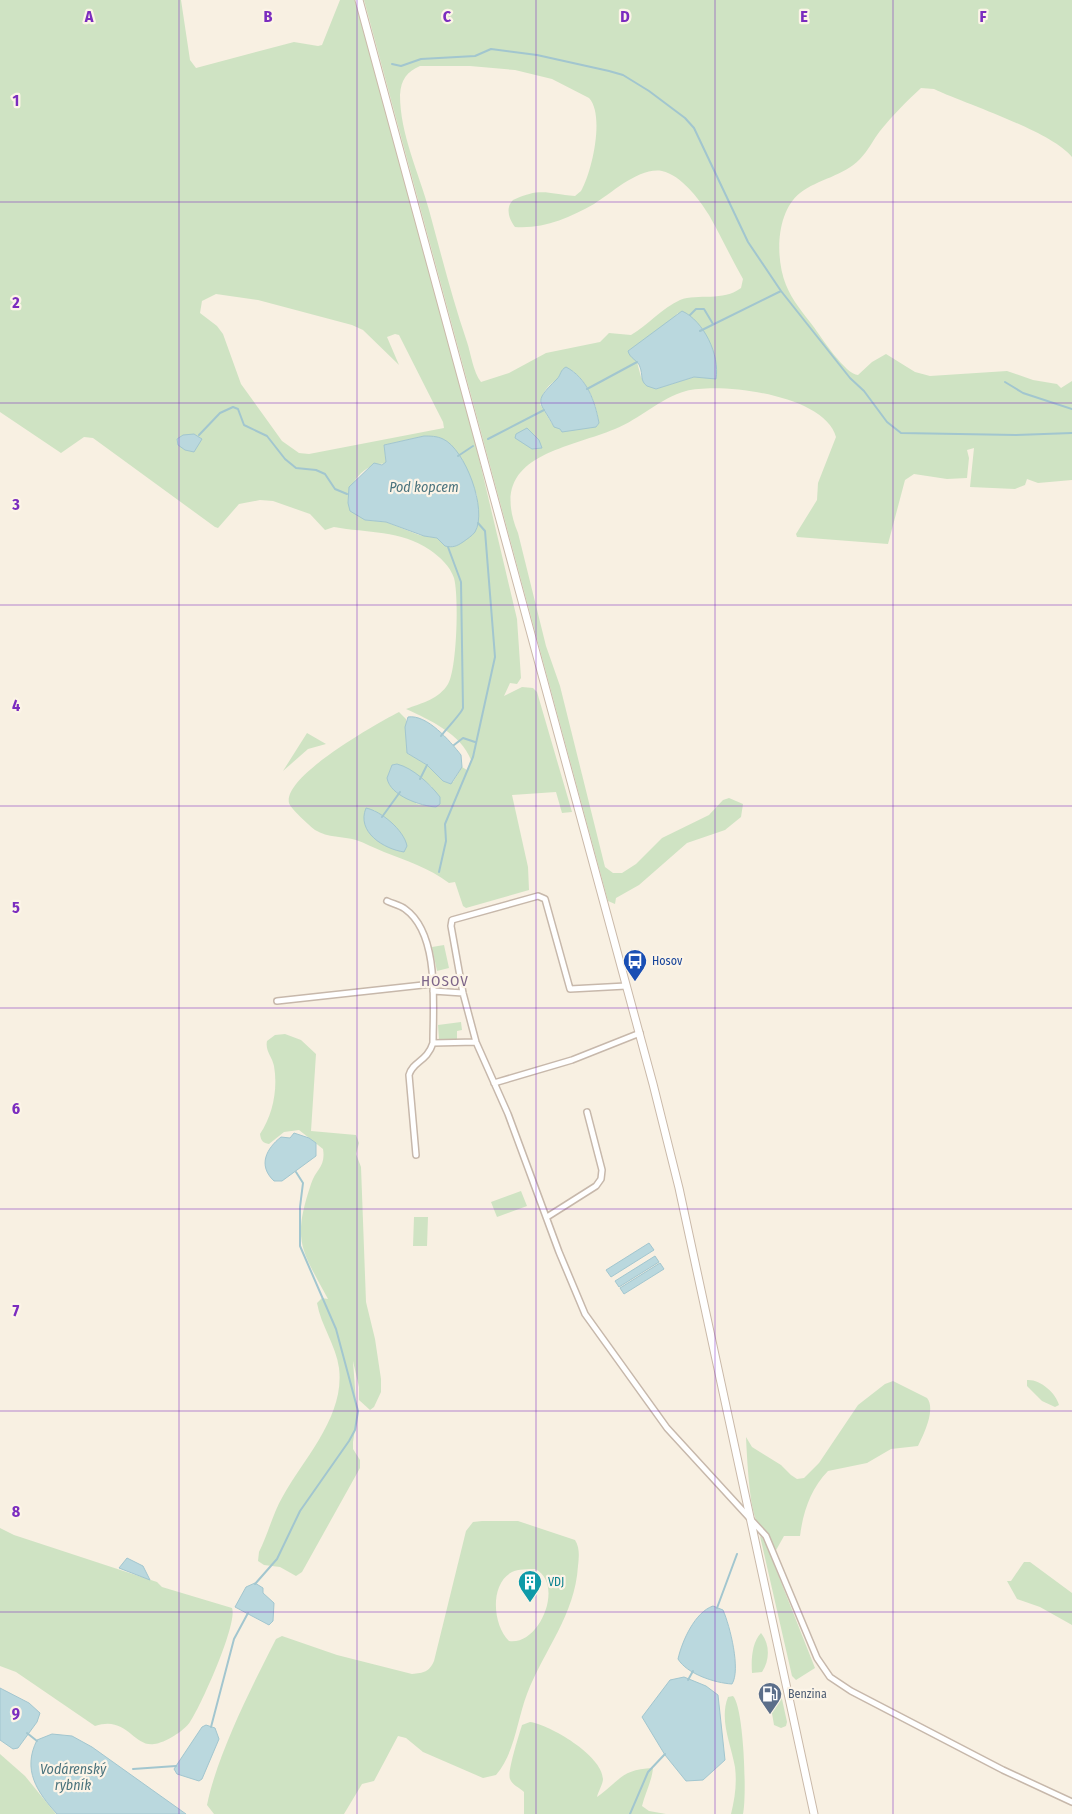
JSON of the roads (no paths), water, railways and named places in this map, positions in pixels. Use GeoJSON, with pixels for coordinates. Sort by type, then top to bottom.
{"type":"FeatureCollection","features":[{"type":"Feature","properties":{"kind":"main road"},"geometry":{"type":"LineString","coordinates":[[360,0],[640,1033],[679,1188],[814,1814]]}},
{"type":"Feature","properties":{"kind":"street"},"geometry":{"type":"LineString","coordinates":[[626,986],[570,989],[545,899],[538,896],[452,920],[451,926],[463,993],[476,1042],[508,1114],[559,1252],[585,1314],[667,1428],[716,1484],[750,1517],[766,1536],[823,1669],[836,1682],[867,1699],[1003,1770],[1072,1802]]}},
{"type":"Feature","properties":{"kind":"street"},"geometry":{"type":"LineString","coordinates":[[387,901],[404,908],[412,915],[421,931],[431,961],[433,1043],[430,1053],[412,1067],[409,1075],[416,1155]]}},
{"type":"Feature","properties":{"kind":"street"},"geometry":{"type":"LineString","coordinates":[[277,1000],[432,984]]}},
{"type":"Feature","properties":{"kind":"street"},"geometry":{"type":"LineString","coordinates":[[432,992],[463,993]]}},
{"type":"Feature","properties":{"kind":"street"},"geometry":{"type":"LineString","coordinates":[[494,1083],[572,1060],[640,1033]]}},
{"type":"Feature","properties":{"kind":"street"},"geometry":{"type":"LineString","coordinates":[[433,1043],[476,1042]]}},
{"type":"Feature","properties":{"kind":"street"},"geometry":{"type":"LineString","coordinates":[[547,1217],[596,1186],[602,1179],[602,1170],[588,1112]]}},
{"type":"Feature","properties":{"kind":"water"},"geometry":{"type":"Polygon","coordinates":[[[682,311],[697,322],[709,340],[717,370],[716,379],[694,377],[656,389],[647,386],[642,380],[639,365],[630,356],[628,351],[682,311]]]}},
{"type":"Feature","properties":{"kind":"water"},"geometry":{"type":"Polygon","coordinates":[[[566,367],[579,377],[589,391],[599,423],[596,427],[562,432],[554,427],[542,407],[541,398],[544,393],[566,367]]]}},
{"type":"Feature","properties":{"kind":"water"},"geometry":{"type":"Polygon","coordinates":[[[527,428],[539,440],[542,448],[532,449],[515,438],[516,434],[527,428]]]}},
{"type":"Feature","properties":{"kind":"water"},"geometry":{"type":"Polygon","coordinates":[[[194,434],[202,439],[194,452],[185,450],[178,445],[177,439],[183,435],[194,434]]]}},
{"type":"Feature","properties":{"kind":"water","name":"Pod kopcem"},"geometry":{"type":"Polygon","coordinates":[[[424,436],[441,438],[451,445],[466,467],[472,481],[479,510],[478,522],[475,532],[455,546],[445,546],[437,538],[424,536],[386,522],[365,520],[350,511],[348,503],[349,487],[374,463],[382,465],[386,462],[384,445],[424,436]]]}},
{"type":"Feature","properties":{"kind":"water"},"geometry":{"type":"Polygon","coordinates":[[[408,717],[415,717],[430,724],[461,755],[462,767],[451,784],[443,781],[427,765],[407,753],[405,727],[408,717]]]}},
{"type":"Feature","properties":{"kind":"water"},"geometry":{"type":"Polygon","coordinates":[[[397,764],[409,769],[426,782],[440,797],[440,804],[436,807],[422,805],[407,799],[394,790],[387,778],[392,765],[397,764]]]}},
{"type":"Feature","properties":{"kind":"water"},"geometry":{"type":"Polygon","coordinates":[[[366,808],[385,817],[397,828],[407,846],[404,852],[388,847],[368,832],[364,817],[366,808]]]}},
{"type":"Feature","properties":{"kind":"water"},"geometry":{"type":"Polygon","coordinates":[[[294,1133],[309,1138],[316,1143],[316,1156],[282,1181],[274,1181],[266,1169],[265,1163],[268,1152],[281,1137],[290,1138],[294,1133]]]}},
{"type":"Feature","properties":{"kind":"water"},"geometry":{"type":"Polygon","coordinates":[[[649,1243],[654,1250],[611,1277],[606,1270],[649,1243]]]}},
{"type":"Feature","properties":{"kind":"water"},"geometry":{"type":"Polygon","coordinates":[[[655,1256],[659,1262],[619,1287],[615,1281],[655,1256]]]}},
{"type":"Feature","properties":{"kind":"water"},"geometry":{"type":"Polygon","coordinates":[[[660,1263],[664,1269],[624,1294],[620,1288],[660,1263]]]}},
{"type":"Feature","properties":{"kind":"water"},"geometry":{"type":"Polygon","coordinates":[[[127,1558],[143,1566],[150,1580],[119,1568],[127,1558]]]}},
{"type":"Feature","properties":{"kind":"water"},"geometry":{"type":"Polygon","coordinates":[[[255,1583],[263,1588],[263,1593],[274,1603],[273,1621],[269,1625],[235,1607],[246,1587],[255,1583]]]}},
{"type":"Feature","properties":{"kind":"water"},"geometry":{"type":"Polygon","coordinates":[[[713,1606],[723,1610],[729,1626],[735,1659],[732,1684],[702,1677],[688,1669],[678,1659],[690,1628],[700,1614],[713,1606]]]}},
{"type":"Feature","properties":{"kind":"water"},"geometry":{"type":"Polygon","coordinates":[[[684,1677],[706,1686],[718,1695],[725,1760],[703,1780],[686,1781],[665,1755],[642,1717],[670,1680],[684,1677]]]}},
{"type":"Feature","properties":{"kind":"water"},"geometry":{"type":"Polygon","coordinates":[[[0,1688],[29,1703],[40,1713],[37,1722],[18,1748],[13,1749],[0,1740],[0,1688]]]}},
{"type":"Feature","properties":{"kind":"water"},"geometry":{"type":"Polygon","coordinates":[[[206,1725],[215,1728],[219,1739],[202,1779],[199,1781],[177,1774],[174,1769],[202,1727],[206,1725]]]}},
{"type":"Feature","properties":{"kind":"water","name":"Vodárenský rybník"},"geometry":{"type":"Polygon","coordinates":[[[52,1734],[72,1736],[92,1747],[186,1814],[57,1814],[38,1789],[31,1771],[31,1761],[37,1740],[52,1734]]]}},
{"type":"Feature","properties":{"kind":"waterway"},"geometry":{"type":"LineString","coordinates":[[392,64],[401,66],[421,59],[475,56],[491,49],[537,55],[623,75],[649,91],[685,118],[694,128],[748,242],[781,291]]}},
{"type":"Feature","properties":{"kind":"waterway"},"geometry":{"type":"LineString","coordinates":[[700,331],[781,291],[850,378],[864,391],[887,422],[901,433],[1016,435],[1072,433]]}},
{"type":"Feature","properties":{"kind":"waterway"},"geometry":{"type":"LineString","coordinates":[[690,315],[696,309],[704,309],[713,324]]}},
{"type":"Feature","properties":{"kind":"waterway"},"geometry":{"type":"LineString","coordinates":[[587,389],[637,362]]}},
{"type":"Feature","properties":{"kind":"waterway"},"geometry":{"type":"LineString","coordinates":[[1005,382],[1023,393],[1072,409]]}},
{"type":"Feature","properties":{"kind":"waterway"},"geometry":{"type":"LineString","coordinates":[[199,435],[220,413],[233,407],[238,409],[244,425],[267,436],[285,459],[296,468],[316,470],[325,474],[335,489],[347,494]]}},
{"type":"Feature","properties":{"kind":"waterway"},"geometry":{"type":"LineString","coordinates":[[488,439],[544,410]]}},
{"type":"Feature","properties":{"kind":"waterway"},"geometry":{"type":"LineString","coordinates":[[458,456],[473,446]]}},
{"type":"Feature","properties":{"kind":"waterway"},"geometry":{"type":"LineString","coordinates":[[439,872],[446,841],[445,824],[473,757],[495,657],[485,531],[478,523]]}},
{"type":"Feature","properties":{"kind":"waterway"},"geometry":{"type":"LineString","coordinates":[[441,736],[463,708],[461,582],[448,547]]}},
{"type":"Feature","properties":{"kind":"waterway"},"geometry":{"type":"LineString","coordinates":[[454,745],[463,738],[475,742]]}},
{"type":"Feature","properties":{"kind":"waterway"},"geometry":{"type":"LineString","coordinates":[[420,779],[427,765]]}},
{"type":"Feature","properties":{"kind":"waterway"},"geometry":{"type":"LineString","coordinates":[[382,817],[400,792]]}},
{"type":"Feature","properties":{"kind":"waterway"},"geometry":{"type":"LineString","coordinates":[[255,1584],[277,1559],[300,1511],[349,1441],[355,1430],[358,1411],[336,1329],[300,1246],[300,1207],[303,1183],[296,1172]]}},
{"type":"Feature","properties":{"kind":"waterway"},"geometry":{"type":"LineString","coordinates":[[717,1608],[737,1554]]}},
{"type":"Feature","properties":{"kind":"waterway"},"geometry":{"type":"LineString","coordinates":[[211,1727],[234,1639],[248,1613]]}},
{"type":"Feature","properties":{"kind":"waterway"},"geometry":{"type":"LineString","coordinates":[[688,1680],[693,1671]]}},
{"type":"Feature","properties":{"kind":"waterway"},"geometry":{"type":"LineString","coordinates":[[27,1733],[37,1741]]}},
{"type":"Feature","properties":{"kind":"waterway"},"geometry":{"type":"LineString","coordinates":[[630,1814],[648,1772],[665,1754]]}},
{"type":"Feature","properties":{"kind":"waterway"},"geometry":{"type":"LineString","coordinates":[[133,1769],[176,1766]]}},
{"type":"Feature","properties":{"kind":"place","name":"Hosov"},"geometry":{"type":"Point","coordinates":[635,982]}},
{"type":"Feature","properties":{"kind":"place","name":"VDJ"},"geometry":{"type":"Point","coordinates":[530,1603]}},
{"type":"Feature","properties":{"kind":"place","name":"Benzina"},"geometry":{"type":"Point","coordinates":[770,1715]}},
{"type":"Feature","properties":{"kind":"district","name":"HOSOV"},"geometry":{"type":"Point","coordinates":[445,981]}}]}
